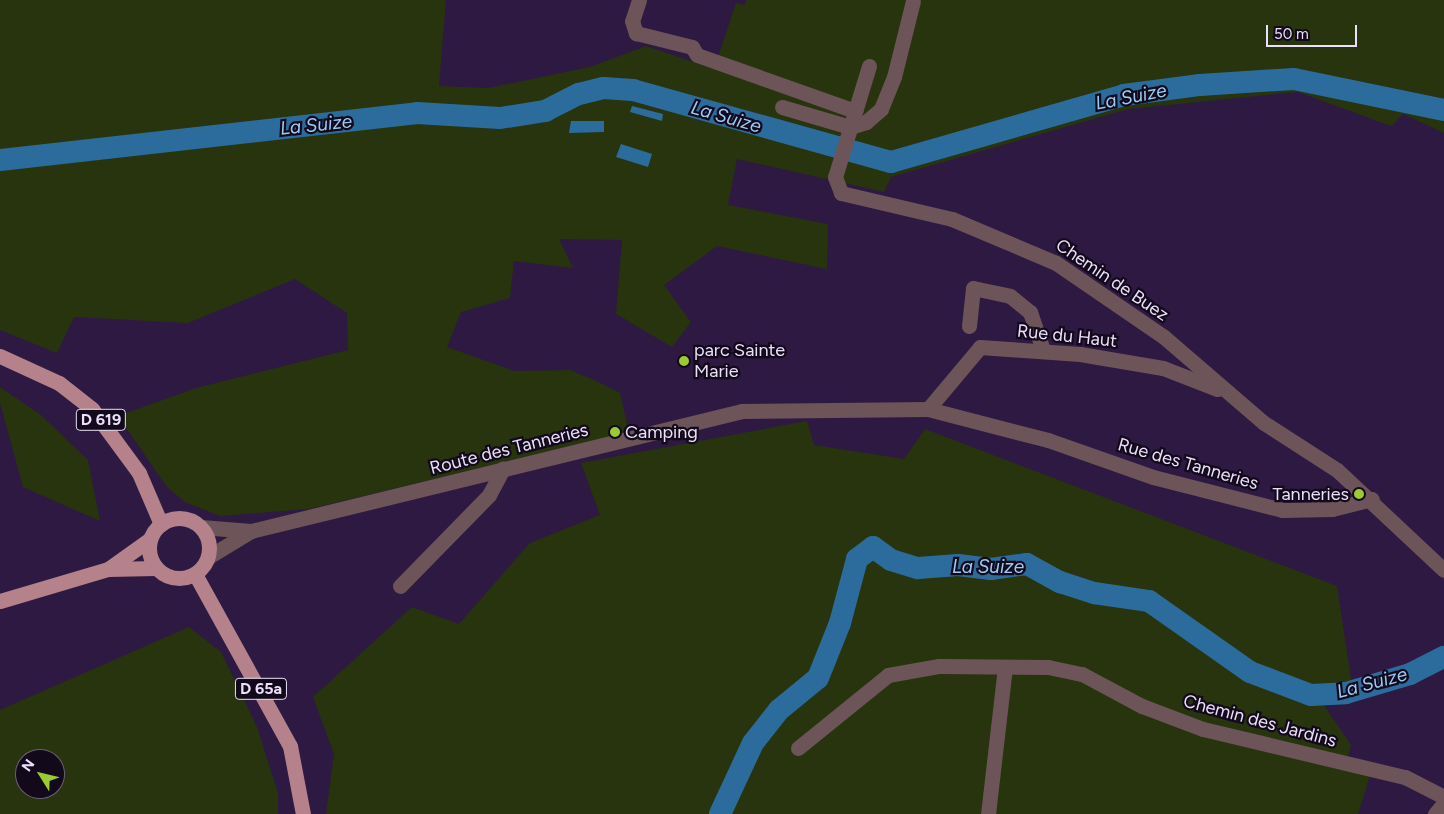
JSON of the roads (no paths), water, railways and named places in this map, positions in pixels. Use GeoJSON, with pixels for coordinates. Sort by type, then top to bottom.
{"type":"FeatureCollection","features":[{"type":"Feature","properties":{"kind":"main road","name":"D 619"},"geometry":{"type":"LineString","coordinates":[[0,356],[59,383],[92,410],[139,473],[161,524]]}},
{"type":"Feature","properties":{"kind":"main road"},"geometry":{"type":"LineString","coordinates":[[0,601],[108,569],[156,568],[177,579],[195,574],[208,557],[209,541],[201,527],[186,518],[161,524],[150,538],[108,569]]}},
{"type":"Feature","properties":{"kind":"main road"},"geometry":{"type":"LineString","coordinates":[[150,538],[150,556],[156,568]]}},
{"type":"Feature","properties":{"kind":"main road","name":"D 65a"},"geometry":{"type":"LineString","coordinates":[[195,574],[290,746],[303,814]]}},
{"type":"Feature","properties":{"kind":"street"},"geometry":{"type":"LineString","coordinates":[[639,0],[632,21],[636,33],[692,47],[697,55],[716,63],[855,111]]}},
{"type":"Feature","properties":{"kind":"street"},"geometry":{"type":"LineString","coordinates":[[782,107],[848,134],[881,109],[913,1]]}},
{"type":"Feature","properties":{"kind":"street","name":"Chemin de Buez"},"geometry":{"type":"LineString","coordinates":[[869,66],[839,163],[836,183],[841,193],[952,220],[1056,263],[1164,337],[1225,392],[1372,499]]}},
{"type":"Feature","properties":{"kind":"street"},"geometry":{"type":"LineString","coordinates":[[969,326],[973,288],[1010,296],[1030,312],[1043,350]]}},
{"type":"Feature","properties":{"kind":"street","name":"Rue du Haut"},"geometry":{"type":"LineString","coordinates":[[928,409],[980,347],[1043,350],[1163,368],[1225,392]]}},
{"type":"Feature","properties":{"kind":"street","name":"Route des Tanneries"},"geometry":{"type":"LineString","coordinates":[[208,557],[251,531],[742,411],[928,409]]}},
{"type":"Feature","properties":{"kind":"street","name":"Rue des Tanneries"},"geometry":{"type":"LineString","coordinates":[[928,409],[1048,440],[1153,477],[1282,510],[1332,509],[1372,499]]}},
{"type":"Feature","properties":{"kind":"street"},"geometry":{"type":"LineString","coordinates":[[400,586],[489,495],[503,469]]}},
{"type":"Feature","properties":{"kind":"street"},"geometry":{"type":"LineString","coordinates":[[1372,499],[1444,570]]}},
{"type":"Feature","properties":{"kind":"street","name":"Route des Tanneries"},"geometry":{"type":"LineString","coordinates":[[201,527],[251,531]]}},
{"type":"Feature","properties":{"kind":"street","name":"Chemin des Jardins"},"geometry":{"type":"LineString","coordinates":[[798,748],[888,676],[939,666],[1005,667],[1082,674],[1142,706],[1203,729],[1405,777],[1444,797]]}},
{"type":"Feature","properties":{"kind":"street"},"geometry":{"type":"LineString","coordinates":[[988,814],[1005,667]]}},
{"type":"Feature","properties":{"kind":"street"},"geometry":{"type":"LineString","coordinates":[[1435,814],[1444,803]]}},
{"type":"Feature","properties":{"kind":"water"},"geometry":{"type":"Polygon","coordinates":[[[632,106],[663,114],[662,121],[630,112],[632,106]]]}},
{"type":"Feature","properties":{"kind":"water"},"geometry":{"type":"Polygon","coordinates":[[[571,121],[604,121],[604,132],[569,133],[571,121]]]}},
{"type":"Feature","properties":{"kind":"water"},"geometry":{"type":"Polygon","coordinates":[[[621,144],[652,154],[648,167],[616,157],[621,144]]]}},
{"type":"Feature","properties":{"kind":"waterway","name":"La Suize"},"geometry":{"type":"LineString","coordinates":[[0,160],[417,113],[500,118],[545,111],[579,94],[603,88],[633,90],[891,162],[1124,95],[1200,85],[1294,79],[1444,110]]}},
{"type":"Feature","properties":{"kind":"waterway","name":"La Suize"},"geometry":{"type":"LineString","coordinates":[[720,814],[753,743],[779,710],[818,678],[840,623],[857,559],[873,547],[891,560],[918,568],[958,565],[991,569],[1027,564],[1060,582],[1094,593],[1149,601],[1250,672],[1311,695],[1346,693],[1410,674],[1444,657]]}},
{"type":"Feature","properties":{"kind":"place","name":"parc Sainte Marie"},"geometry":{"type":"Point","coordinates":[684,361]}},
{"type":"Feature","properties":{"kind":"place","name":"Camping"},"geometry":{"type":"Point","coordinates":[615,432]}},
{"type":"Feature","properties":{"kind":"place","name":"Tanneries"},"geometry":{"type":"Point","coordinates":[1359,494]}}]}
